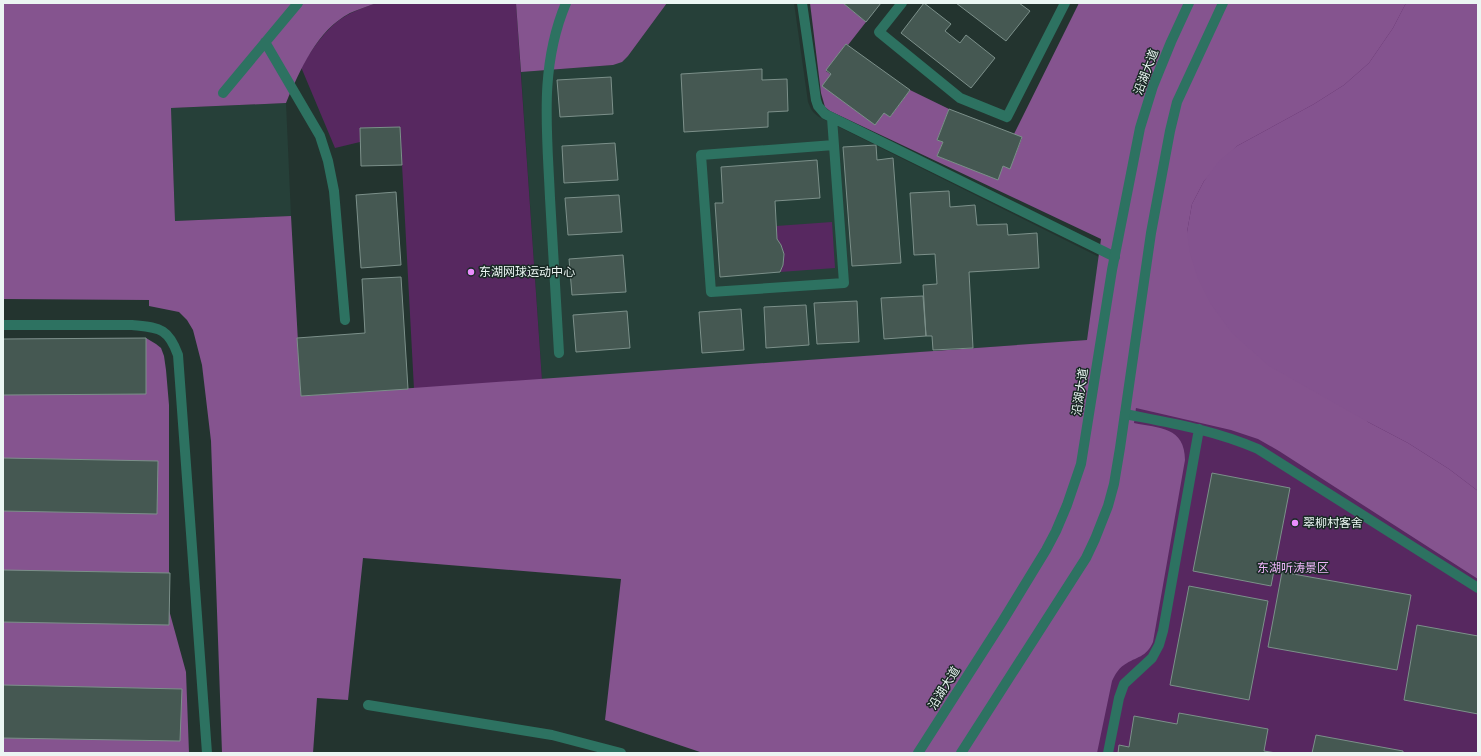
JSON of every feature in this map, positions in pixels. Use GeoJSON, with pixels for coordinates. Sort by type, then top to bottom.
{"type":"FeatureCollection","features":[{"type":"Feature","properties":{"kind":"street"},"geometry":{"type":"LineString","coordinates":[[223,93],[298,3]]}},
{"type":"Feature","properties":{"kind":"street"},"geometry":{"type":"LineString","coordinates":[[559,353],[545,108],[552,42],[566,3]]}},
{"type":"Feature","properties":{"kind":"street"},"geometry":{"type":"LineString","coordinates":[[802,3],[816,100],[821,110],[832,118],[1115,257]]}},
{"type":"Feature","properties":{"kind":"street"},"geometry":{"type":"LineString","coordinates":[[902,3],[879,32],[960,98],[1007,118],[1065,3]]}},
{"type":"Feature","properties":{"kind":"street","name":"沿湖大道"},"geometry":{"type":"LineString","coordinates":[[918,753],[1039,562],[1056,531],[1067,505],[1081,464],[1115,257],[1140,128],[1156,78],[1189,3]]}},
{"type":"Feature","properties":{"kind":"street"},"geometry":{"type":"LineString","coordinates":[[961,753],[1068,588],[1089,552],[1108,506],[1114,484],[1151,233],[1170,131],[1177,102],[1223,3]]}},
{"type":"Feature","properties":{"kind":"street"},"geometry":{"type":"LineString","coordinates":[[265,42],[320,136],[328,161],[334,191],[345,320]]}},
{"type":"Feature","properties":{"kind":"street"},"geometry":{"type":"LineString","coordinates":[[832,118],[834,145],[844,283],[711,292],[701,155],[834,145]]}},
{"type":"Feature","properties":{"kind":"street"},"geometry":{"type":"LineString","coordinates":[[3,325],[132,325],[152,327],[161,330],[172,339],[178,355],[207,753]]}},
{"type":"Feature","properties":{"kind":"street"},"geometry":{"type":"LineString","coordinates":[[1125,414],[1199,429],[1234,438],[1258,448],[1478,588]]}},
{"type":"Feature","properties":{"kind":"street"},"geometry":{"type":"LineString","coordinates":[[1108,753],[1119,698],[1124,684],[1152,658],[1159,644],[1163,631],[1199,429]]}},
{"type":"Feature","properties":{"kind":"street"},"geometry":{"type":"LineString","coordinates":[[368,705],[552,735],[621,753]]}},
{"type":"Feature","properties":{"kind":"shaded area"},"geometry":{"type":"Polygon","coordinates":[[[3,3],[377,3],[350,13],[338,20],[328,30],[311,52],[297,77],[286,103],[171,108],[175,221],[291,216],[301,396],[1087,340],[1101,239],[830,111],[825,107],[821,93],[810,3],[843,3],[866,22],[848,45],[846,44],[826,71],[890,117],[910,90],[949,109],[937,140],[943,142],[937,156],[998,179],[1003,166],[1010,168],[1022,138],[1014,134],[1079,3],[1406,3],[1393,28],[1369,63],[1344,85],[1314,104],[1237,146],[1204,181],[1192,204],[1187,232],[1368,422],[1408,443],[1449,469],[1478,491],[1478,579],[1258,439],[1231,430],[1136,408],[1134,423],[1161,428],[1175,435],[1181,441],[1184,449],[1185,460],[1153,642],[1144,654],[1122,667],[1113,679],[1097,753],[703,753],[605,720],[621,579],[363,558],[348,700],[317,698],[313,753],[222,753],[211,441],[202,365],[193,330],[187,320],[179,312],[149,306],[149,300],[3,299],[3,3]]]}},
{"type":"Feature","properties":{"kind":"shaded area"},"geometry":{"type":"Polygon","coordinates":[[[516,3],[667,3],[622,62],[613,65],[521,72],[516,3]]]}},
{"type":"Feature","properties":{"kind":"shaded area"},"geometry":{"type":"Polygon","coordinates":[[[667,3],[794,3],[808,102],[814,113],[819,117],[1099,257],[1087,340],[542,380],[521,72],[613,65],[628,56],[667,3]]]}},
{"type":"Feature","properties":{"kind":"shaded area"},"geometry":{"type":"Polygon","coordinates":[[[1406,3],[1478,3],[1478,491],[1449,469],[1408,443],[1269,366],[1232,333],[1210,303],[1198,279],[1190,253],[1187,232],[1192,204],[1204,181],[1219,161],[1237,146],[1314,104],[1344,85],[1369,63],[1393,28],[1406,3]]]}},
{"type":"Feature","properties":{"kind":"shaded area"},"geometry":{"type":"Polygon","coordinates":[[[286,103],[291,216],[175,221],[171,108],[286,103]]]}},
{"type":"Feature","properties":{"kind":"shaded area"},"geometry":{"type":"Polygon","coordinates":[[[146,338],[161,348],[166,370],[169,405],[169,610],[186,672],[189,753],[3,753],[3,339],[146,338]]]}},
{"type":"Feature","properties":{"kind":"green space","name":"东湖网球运动中心"},"geometry":{"type":"Polygon","coordinates":[[[377,3],[516,3],[542,380],[414,389],[400,127],[360,128],[360,142],[335,148],[301,67],[322,37],[335,23],[351,13],[377,3]]]}},
{"type":"Feature","properties":{"kind":"green space","name":"东湖听涛景区"},"geometry":{"type":"Polygon","coordinates":[[[1237,3],[1478,3],[1478,753],[980,753],[1136,408],[1237,3]]]}},
{"type":"Feature","properties":{"kind":"green space"},"geometry":{"type":"Polygon","coordinates":[[[832,222],[835,268],[780,272],[783,265],[784,254],[777,239],[776,226],[832,222]]]}},
{"type":"Feature","properties":{"kind":"building"},"geometry":{"type":"Polygon","coordinates":[[[843,3],[881,3],[866,22],[843,3]]]}},
{"type":"Feature","properties":{"kind":"building"},"geometry":{"type":"Polygon","coordinates":[[[924,3],[951,24],[945,31],[960,43],[966,35],[995,58],[971,88],[901,33],[924,3]]]}},
{"type":"Feature","properties":{"kind":"building"},"geometry":{"type":"Polygon","coordinates":[[[956,3],[1019,3],[1030,11],[1006,41],[956,3]]]}},
{"type":"Feature","properties":{"kind":"building"},"geometry":{"type":"Polygon","coordinates":[[[846,44],[910,90],[890,117],[884,113],[875,125],[822,86],[831,74],[826,70],[846,44]]]}},
{"type":"Feature","properties":{"kind":"building"},"geometry":{"type":"Polygon","coordinates":[[[762,69],[762,80],[787,79],[788,111],[768,112],[768,127],[684,132],[681,74],[762,69]]]}},
{"type":"Feature","properties":{"kind":"building"},"geometry":{"type":"Polygon","coordinates":[[[611,77],[613,114],[560,117],[557,80],[611,77]]]}},
{"type":"Feature","properties":{"kind":"building"},"geometry":{"type":"Polygon","coordinates":[[[949,109],[1022,137],[1010,169],[1003,166],[998,180],[937,156],[943,142],[937,140],[949,109]]]}},
{"type":"Feature","properties":{"kind":"building"},"geometry":{"type":"Polygon","coordinates":[[[400,127],[402,165],[361,166],[360,128],[400,127]]]}},
{"type":"Feature","properties":{"kind":"building"},"geometry":{"type":"Polygon","coordinates":[[[615,143],[618,180],[564,183],[562,146],[615,143]]]}},
{"type":"Feature","properties":{"kind":"building"},"geometry":{"type":"Polygon","coordinates":[[[876,145],[877,160],[893,158],[901,263],[852,266],[843,147],[876,145]]]}},
{"type":"Feature","properties":{"kind":"building"},"geometry":{"type":"Polygon","coordinates":[[[817,160],[820,198],[775,201],[777,239],[784,254],[783,265],[780,272],[720,277],[715,203],[723,203],[721,167],[817,160]]]}},
{"type":"Feature","properties":{"kind":"building"},"geometry":{"type":"Polygon","coordinates":[[[949,191],[950,207],[975,205],[977,225],[1007,224],[1008,235],[1037,233],[1039,268],[969,272],[973,348],[933,350],[932,336],[926,336],[923,285],[937,284],[935,254],[914,255],[910,193],[949,191]]]}},
{"type":"Feature","properties":{"kind":"building"},"geometry":{"type":"Polygon","coordinates":[[[396,192],[401,265],[361,268],[356,195],[396,192]]]}},
{"type":"Feature","properties":{"kind":"building"},"geometry":{"type":"Polygon","coordinates":[[[619,195],[622,232],[568,235],[565,198],[619,195]]]}},
{"type":"Feature","properties":{"kind":"building"},"geometry":{"type":"Polygon","coordinates":[[[623,255],[626,292],[572,295],[569,259],[623,255]]]}},
{"type":"Feature","properties":{"kind":"building"},"geometry":{"type":"Polygon","coordinates":[[[401,277],[408,389],[301,396],[297,338],[365,333],[362,279],[401,277]]]}},
{"type":"Feature","properties":{"kind":"building"},"geometry":{"type":"Polygon","coordinates":[[[923,296],[926,336],[884,339],[881,298],[923,296]]]}},
{"type":"Feature","properties":{"kind":"building"},"geometry":{"type":"Polygon","coordinates":[[[857,301],[859,342],[817,344],[814,303],[857,301]]]}},
{"type":"Feature","properties":{"kind":"building"},"geometry":{"type":"Polygon","coordinates":[[[806,305],[809,345],[766,348],[764,307],[806,305]]]}},
{"type":"Feature","properties":{"kind":"building"},"geometry":{"type":"Polygon","coordinates":[[[741,309],[744,350],[702,353],[699,312],[741,309]]]}},
{"type":"Feature","properties":{"kind":"building"},"geometry":{"type":"Polygon","coordinates":[[[627,311],[630,348],[576,352],[573,315],[627,311]]]}},
{"type":"Feature","properties":{"kind":"building"},"geometry":{"type":"Polygon","coordinates":[[[146,338],[146,394],[3,395],[3,339],[146,338]]]}},
{"type":"Feature","properties":{"kind":"building"},"geometry":{"type":"Polygon","coordinates":[[[3,458],[158,461],[157,514],[3,511],[3,458]]]}},
{"type":"Feature","properties":{"kind":"building"},"geometry":{"type":"Polygon","coordinates":[[[1212,473],[1290,488],[1271,586],[1193,571],[1212,473]]]}},
{"type":"Feature","properties":{"kind":"building"},"geometry":{"type":"Polygon","coordinates":[[[3,570],[170,573],[169,625],[3,622],[3,570]]]}},
{"type":"Feature","properties":{"kind":"building"},"geometry":{"type":"Polygon","coordinates":[[[1282,572],[1411,595],[1397,670],[1268,647],[1282,572]]]}},
{"type":"Feature","properties":{"kind":"building"},"geometry":{"type":"Polygon","coordinates":[[[1189,586],[1268,601],[1249,700],[1170,685],[1189,586]]]}},
{"type":"Feature","properties":{"kind":"building"},"geometry":{"type":"Polygon","coordinates":[[[1417,625],[1478,636],[1478,714],[1404,700],[1417,625]]]}},
{"type":"Feature","properties":{"kind":"building"},"geometry":{"type":"Polygon","coordinates":[[[3,685],[182,689],[180,741],[3,738],[3,685]]]}},
{"type":"Feature","properties":{"kind":"building"},"geometry":{"type":"Polygon","coordinates":[[[1179,713],[1268,729],[1264,751],[1276,753],[1118,753],[1119,745],[1129,747],[1134,716],[1177,724],[1179,713]]]}},
{"type":"Feature","properties":{"kind":"building"},"geometry":{"type":"Polygon","coordinates":[[[1316,735],[1403,751],[1403,753],[1312,753],[1316,735]]]}},
{"type":"Feature","properties":{"kind":"place","name":"东湖网球运动中心"},"geometry":{"type":"Point","coordinates":[471,272]}},
{"type":"Feature","properties":{"kind":"place","name":"翠柳村客舍"},"geometry":{"type":"Point","coordinates":[1295,523]}}]}
